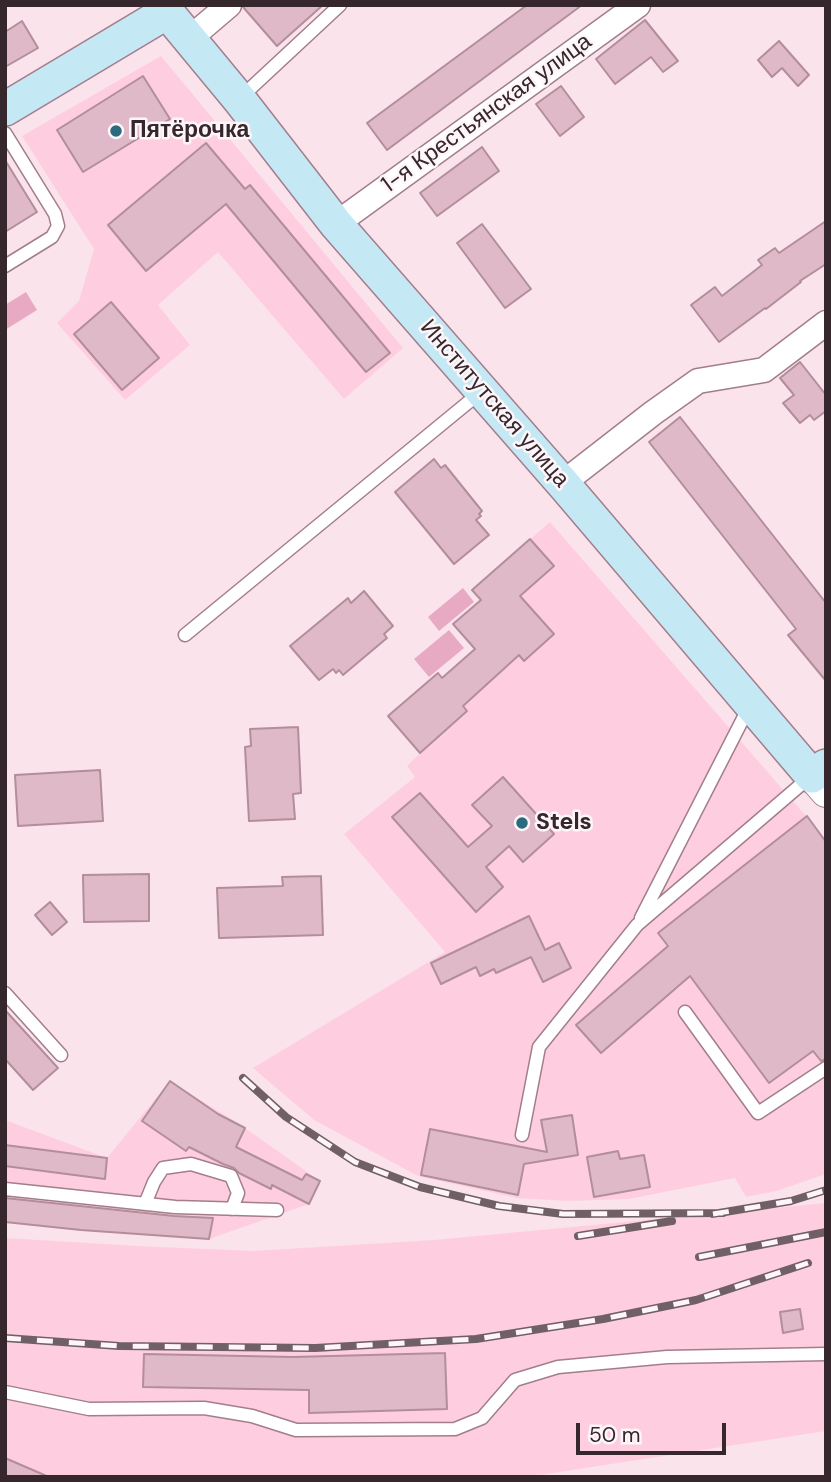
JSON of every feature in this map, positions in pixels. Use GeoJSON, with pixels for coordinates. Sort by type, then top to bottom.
{"type":"FeatureCollection","features":[{"type":"Feature","properties":{"kind":"main road","name":"Институтская улица"},"geometry":{"type":"LineString","coordinates":[[163,7],[336,224],[751,704],[821,778]]}},
{"type":"Feature","properties":{"kind":"main road"},"geometry":{"type":"LineString","coordinates":[[5,109],[163,7]]}},
{"type":"Feature","properties":{"kind":"street"},"geometry":{"type":"LineString","coordinates":[[189,39],[229,5]]}},
{"type":"Feature","properties":{"kind":"street","name":"1-я Крестьянская улица"},"geometry":{"type":"LineString","coordinates":[[336,224],[638,5]]}},
{"type":"Feature","properties":{"kind":"street"},"geometry":{"type":"LineString","coordinates":[[563,484],[653,413],[698,382],[764,370],[826,323]]}},
{"type":"Feature","properties":{"kind":"lane"},"geometry":{"type":"LineString","coordinates":[[239,99],[340,5]]}},
{"type":"Feature","properties":{"kind":"lane"},"geometry":{"type":"LineString","coordinates":[[5,133],[55,214],[58,226],[52,237],[5,266]]}},
{"type":"Feature","properties":{"kind":"lane"},"geometry":{"type":"LineString","coordinates":[[185,635],[482,391]]}},
{"type":"Feature","properties":{"kind":"lane"},"geometry":{"type":"LineString","coordinates":[[522,1135],[539,1047],[637,925],[751,704]]}},
{"type":"Feature","properties":{"kind":"lane"},"geometry":{"type":"LineString","coordinates":[[637,925],[821,778]]}},
{"type":"Feature","properties":{"kind":"lane"},"geometry":{"type":"LineString","coordinates":[[5,993],[61,1055]]}},
{"type":"Feature","properties":{"kind":"lane"},"geometry":{"type":"LineString","coordinates":[[685,1012],[758,1113],[826,1068]]}},
{"type":"Feature","properties":{"kind":"lane"},"geometry":{"type":"LineString","coordinates":[[145,1204],[163,1168],[191,1164],[231,1177],[238,1193],[232,1209]]}},
{"type":"Feature","properties":{"kind":"lane"},"geometry":{"type":"LineString","coordinates":[[5,1189],[175,1207],[277,1210]]}},
{"type":"Feature","properties":{"kind":"lane"},"geometry":{"type":"LineString","coordinates":[[5,1392],[89,1409],[204,1408],[252,1416],[296,1430],[455,1429],[482,1418],[516,1380],[558,1367],[667,1357],[826,1354]]}},
{"type":"Feature","properties":{"kind":"shaded area"},"geometry":{"type":"Polygon","coordinates":[[[161,56],[403,348],[344,399],[218,252],[158,305],[190,345],[125,400],[57,323],[79,301],[94,249],[22,136],[161,56]]]}},
{"type":"Feature","properties":{"kind":"shaded area"},"geometry":{"type":"Polygon","coordinates":[[[26,292],[37,310],[5,330],[5,305],[26,292]]]}},
{"type":"Feature","properties":{"kind":"shaded area"},"geometry":{"type":"Polygon","coordinates":[[[550,522],[826,839],[826,1174],[776,1191],[746,1197],[735,1178],[629,1199],[568,1201],[517,1198],[418,1176],[314,1120],[253,1068],[445,952],[344,834],[415,777],[407,766],[420,753],[388,716],[438,673],[442,678],[475,649],[453,624],[481,600],[472,590],[550,522]]]}},
{"type":"Feature","properties":{"kind":"shaded area"},"geometry":{"type":"Polygon","coordinates":[[[463,588],[474,602],[439,631],[428,617],[463,588]]]}},
{"type":"Feature","properties":{"kind":"shaded area"},"geometry":{"type":"Polygon","coordinates":[[[449,630],[464,648],[429,677],[414,659],[449,630]]]}},
{"type":"Feature","properties":{"kind":"shaded area"},"geometry":{"type":"Polygon","coordinates":[[[170,1081],[245,1128],[320,1181],[309,1204],[209,1239],[5,1222],[5,1120],[107,1158],[170,1081]]]}},
{"type":"Feature","properties":{"kind":"shaded area"},"geometry":{"type":"Polygon","coordinates":[[[826,1203],[826,1431],[527,1477],[5,1477],[5,1238],[253,1251],[434,1240],[826,1203]]]}},
{"type":"Feature","properties":{"kind":"building"},"geometry":{"type":"Polygon","coordinates":[[[243,5],[323,5],[277,46],[243,5]]]}},
{"type":"Feature","properties":{"kind":"building"},"geometry":{"type":"Polygon","coordinates":[[[527,5],[582,5],[387,150],[367,123],[527,5]]]}},
{"type":"Feature","properties":{"kind":"building"},"geometry":{"type":"Polygon","coordinates":[[[645,20],[678,61],[663,72],[651,57],[615,84],[596,59],[645,20]]]}},
{"type":"Feature","properties":{"kind":"building"},"geometry":{"type":"Polygon","coordinates":[[[22,21],[38,48],[5,67],[5,32],[22,21]]]}},
{"type":"Feature","properties":{"kind":"building"},"geometry":{"type":"Polygon","coordinates":[[[779,41],[809,75],[798,86],[782,68],[772,77],[758,60],[779,41]]]}},
{"type":"Feature","properties":{"kind":"building"},"geometry":{"type":"Polygon","coordinates":[[[143,76],[170,119],[83,172],[57,130],[143,76]]]}},
{"type":"Feature","properties":{"kind":"building"},"geometry":{"type":"Polygon","coordinates":[[[561,86],[584,117],[560,136],[536,104],[561,86]]]}},
{"type":"Feature","properties":{"kind":"building"},"geometry":{"type":"Polygon","coordinates":[[[206,143],[245,189],[250,185],[390,353],[366,372],[226,204],[146,271],[108,225],[206,143]]]}},
{"type":"Feature","properties":{"kind":"building"},"geometry":{"type":"Polygon","coordinates":[[[482,147],[499,171],[437,216],[420,193],[482,147]]]}},
{"type":"Feature","properties":{"kind":"building"},"geometry":{"type":"Polygon","coordinates":[[[5,160],[37,212],[5,232],[5,160]]]}},
{"type":"Feature","properties":{"kind":"building"},"geometry":{"type":"Polygon","coordinates":[[[826,221],[826,264],[719,342],[691,305],[715,287],[722,296],[762,265],[758,260],[775,248],[779,253],[826,221]]]}},
{"type":"Feature","properties":{"kind":"building"},"geometry":{"type":"Polygon","coordinates":[[[482,224],[531,289],[505,308],[457,243],[482,224]]]}},
{"type":"Feature","properties":{"kind":"building"},"geometry":{"type":"Polygon","coordinates":[[[111,302],[159,358],[122,390],[74,334],[111,302]]]}},
{"type":"Feature","properties":{"kind":"building"},"geometry":{"type":"Polygon","coordinates":[[[800,362],[826,395],[826,411],[814,420],[810,415],[800,423],[783,403],[794,395],[780,378],[800,362]]]}},
{"type":"Feature","properties":{"kind":"building"},"geometry":{"type":"Polygon","coordinates":[[[680,417],[826,603],[826,681],[788,635],[796,629],[649,442],[680,417]]]}},
{"type":"Feature","properties":{"kind":"building"},"geometry":{"type":"Polygon","coordinates":[[[434,459],[441,468],[445,465],[482,511],[476,520],[489,535],[454,564],[395,492],[434,459]]]}},
{"type":"Feature","properties":{"kind":"building"},"geometry":{"type":"Polygon","coordinates":[[[530,539],[554,566],[520,596],[554,634],[524,661],[519,655],[463,706],[467,711],[420,753],[388,716],[438,673],[442,678],[475,649],[453,624],[481,600],[472,590],[530,539]]]}},
{"type":"Feature","properties":{"kind":"building"},"geometry":{"type":"Polygon","coordinates":[[[364,591],[393,626],[384,634],[387,638],[343,675],[339,670],[336,673],[333,669],[319,680],[290,646],[348,598],[351,603],[364,591]]]}},
{"type":"Feature","properties":{"kind":"building"},"geometry":{"type":"Polygon","coordinates":[[[298,727],[301,793],[293,794],[295,819],[249,821],[245,747],[251,746],[250,729],[298,727]]]}},
{"type":"Feature","properties":{"kind":"building"},"geometry":{"type":"Polygon","coordinates":[[[100,770],[103,821],[18,826],[15,775],[100,770]]]}},
{"type":"Feature","properties":{"kind":"building"},"geometry":{"type":"Polygon","coordinates":[[[503,777],[554,834],[523,862],[509,846],[486,867],[503,887],[476,912],[392,817],[420,793],[468,847],[492,826],[472,805],[503,777]]]}},
{"type":"Feature","properties":{"kind":"building"},"geometry":{"type":"Polygon","coordinates":[[[807,816],[826,842],[826,1059],[821,1061],[813,1051],[769,1083],[690,976],[601,1053],[576,1025],[668,946],[658,933],[807,816]]]}},
{"type":"Feature","properties":{"kind":"building"},"geometry":{"type":"Polygon","coordinates":[[[149,874],[149,921],[84,922],[83,875],[149,874]]]}},
{"type":"Feature","properties":{"kind":"building"},"geometry":{"type":"Polygon","coordinates":[[[321,876],[323,935],[219,938],[217,888],[283,886],[282,877],[321,876]]]}},
{"type":"Feature","properties":{"kind":"building"},"geometry":{"type":"Polygon","coordinates":[[[50,902],[67,922],[52,935],[35,915],[50,902]]]}},
{"type":"Feature","properties":{"kind":"building"},"geometry":{"type":"Polygon","coordinates":[[[529,916],[545,950],[559,943],[571,968],[543,982],[531,957],[496,973],[494,969],[480,976],[476,967],[441,984],[431,963],[529,916]]]}},
{"type":"Feature","properties":{"kind":"building"},"geometry":{"type":"Polygon","coordinates":[[[5,1010],[58,1068],[33,1090],[5,1059],[5,1010]]]}},
{"type":"Feature","properties":{"kind":"building"},"geometry":{"type":"Polygon","coordinates":[[[170,1081],[218,1114],[245,1128],[236,1147],[302,1180],[306,1174],[320,1181],[309,1204],[272,1185],[271,1189],[189,1147],[186,1151],[142,1121],[170,1081]]]}},
{"type":"Feature","properties":{"kind":"building"},"geometry":{"type":"Polygon","coordinates":[[[572,1115],[578,1155],[524,1164],[518,1195],[421,1175],[430,1129],[547,1152],[541,1120],[572,1115]]]}},
{"type":"Feature","properties":{"kind":"building"},"geometry":{"type":"Polygon","coordinates":[[[5,1145],[107,1158],[105,1179],[5,1166],[5,1145]]]}},
{"type":"Feature","properties":{"kind":"building"},"geometry":{"type":"Polygon","coordinates":[[[618,1151],[620,1159],[644,1155],[650,1187],[594,1197],[587,1157],[618,1151]]]}},
{"type":"Feature","properties":{"kind":"building"},"geometry":{"type":"Polygon","coordinates":[[[5,1198],[213,1218],[209,1239],[81,1230],[5,1222],[5,1198]]]}},
{"type":"Feature","properties":{"kind":"building"},"geometry":{"type":"Polygon","coordinates":[[[800,1309],[803,1329],[783,1333],[780,1312],[800,1309]]]}},
{"type":"Feature","properties":{"kind":"building"},"geometry":{"type":"Polygon","coordinates":[[[445,1353],[447,1409],[309,1413],[309,1390],[143,1387],[144,1354],[293,1357],[445,1353]]]}},
{"type":"Feature","properties":{"kind":"building"},"geometry":{"type":"Polygon","coordinates":[[[5,1458],[49,1477],[5,1477],[5,1458]]]}},
{"type":"Feature","properties":{"kind":"railway"},"geometry":{"type":"LineString","coordinates":[[243,1078],[286,1117],[355,1162],[420,1187],[499,1206],[563,1214],[723,1213]]}},
{"type":"Feature","properties":{"kind":"railway"},"geometry":{"type":"LineString","coordinates":[[713,1214],[791,1201],[826,1190]]}},
{"type":"Feature","properties":{"kind":"railway"},"geometry":{"type":"LineString","coordinates":[[578,1236],[672,1221]]}},
{"type":"Feature","properties":{"kind":"railway"},"geometry":{"type":"LineString","coordinates":[[699,1257],[826,1232]]}},
{"type":"Feature","properties":{"kind":"railway"},"geometry":{"type":"LineString","coordinates":[[5,1338],[119,1346],[315,1348],[476,1339],[603,1319],[696,1300],[808,1263]]}},
{"type":"Feature","properties":{"kind":"place","name":"Пятёрочка"},"geometry":{"type":"Point","coordinates":[116,131]}},
{"type":"Feature","properties":{"kind":"place","name":"Stels"},"geometry":{"type":"Point","coordinates":[522,823]}}]}
